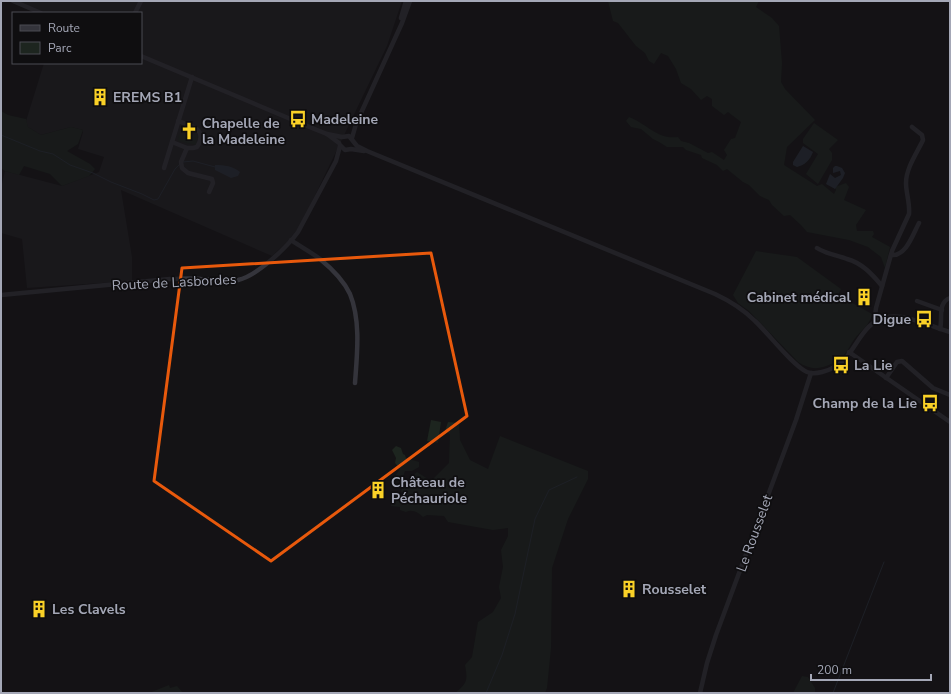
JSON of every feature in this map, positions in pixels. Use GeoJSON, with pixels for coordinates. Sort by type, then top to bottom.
{"type":"FeatureCollection","features":[{"type":"Feature","properties":{"kind":"street"},"geometry":{"type":"LineString","coordinates":[[13,1],[39,12]]}},
{"type":"Feature","properties":{"kind":"street"},"geometry":{"type":"LineString","coordinates":[[136,12],[141,1]]}},
{"type":"Feature","properties":{"kind":"street"},"geometry":{"type":"LineString","coordinates":[[396,37],[406,1]]}},
{"type":"Feature","properties":{"kind":"street"},"geometry":{"type":"LineString","coordinates":[[351,148],[349,138],[396,37],[410,1]]}},
{"type":"Feature","properties":{"kind":"street"},"geometry":{"type":"LineString","coordinates":[[142,56],[327,134],[349,138],[367,151]]}},
{"type":"Feature","properties":{"kind":"street"},"geometry":{"type":"LineString","coordinates":[[164,168],[192,77]]}},
{"type":"Feature","properties":{"kind":"street"},"geometry":{"type":"LineString","coordinates":[[172,142],[187,148],[193,148],[198,145],[200,140],[200,133],[198,129],[194,126],[178,122]]}},
{"type":"Feature","properties":{"kind":"street"},"geometry":{"type":"LineString","coordinates":[[877,321],[876,312],[891,255],[909,214],[910,207],[907,195],[906,180],[910,167],[923,140],[922,135],[912,128]]}},
{"type":"Feature","properties":{"kind":"street"},"geometry":{"type":"LineString","coordinates":[[327,134],[345,150],[351,148],[367,151],[715,294],[750,316],[795,364],[811,373],[833,368],[843,361],[865,332],[877,321],[889,317],[900,317],[950,332]]}},
{"type":"Feature","properties":{"kind":"street","name":"Route de Lasbordes"},"geometry":{"type":"LineString","coordinates":[[336,161],[340,145],[349,138]]}},
{"type":"Feature","properties":{"kind":"street"},"geometry":{"type":"LineString","coordinates":[[187,148],[181,162],[182,168],[188,173],[212,179],[213,183],[209,192]]}},
{"type":"Feature","properties":{"kind":"street","name":"Route de Lasbordes"},"geometry":{"type":"LineString","coordinates":[[1,295],[170,279],[237,280],[245,277],[255,272],[291,240],[304,222],[336,161],[345,150]]}},
{"type":"Feature","properties":{"kind":"street"},"geometry":{"type":"LineString","coordinates":[[891,255],[897,254],[906,246],[919,223]]}},
{"type":"Feature","properties":{"kind":"street"},"geometry":{"type":"LineString","coordinates":[[291,240],[325,264],[338,277],[349,294],[356,324],[355,383]]}},
{"type":"Feature","properties":{"kind":"street"},"geometry":{"type":"LineString","coordinates":[[817,248],[860,265],[868,270],[882,286]]}},
{"type":"Feature","properties":{"kind":"street"},"geometry":{"type":"LineString","coordinates":[[940,329],[943,303],[950,298]]}},
{"type":"Feature","properties":{"kind":"street"},"geometry":{"type":"LineString","coordinates":[[917,301],[942,310]]}},
{"type":"Feature","properties":{"kind":"street"},"geometry":{"type":"LineString","coordinates":[[849,352],[950,422]]}},
{"type":"Feature","properties":{"kind":"street"},"geometry":{"type":"LineString","coordinates":[[886,378],[896,362],[902,361],[933,388],[950,395]]}},
{"type":"Feature","properties":{"kind":"street","name":"Le Rousselet"},"geometry":{"type":"LineString","coordinates":[[700,693],[709,656],[791,433],[811,373]]}},
{"type":"Feature","properties":{"kind":"highlighted area"},"geometry":{"type":"Polygon","coordinates":[[[431,253],[467,416],[271,561],[154,481],[182,268],[431,253]]]}},
{"type":"Feature","properties":{"kind":"shaded area"},"geometry":{"type":"Polygon","coordinates":[[[18,1],[402,1],[387,46],[308,210],[297,230],[272,256],[121,190],[132,257],[132,281],[27,288],[22,239],[1,233],[1,188],[5,171],[62,186],[99,172],[104,157],[78,149],[83,130],[71,127],[41,135],[28,127],[26,121],[44,64],[142,64],[142,12],[44,12],[18,1]]]}},
{"type":"Feature","properties":{"kind":"shaded area"},"geometry":{"type":"Polygon","coordinates":[[[803,146],[813,152],[807,162],[797,167],[793,165],[793,162],[803,146]]]}},
{"type":"Feature","properties":{"kind":"shaded area"},"geometry":{"type":"Polygon","coordinates":[[[215,165],[229,166],[240,172],[238,176],[231,178],[215,170],[215,165]]]}},
{"type":"Feature","properties":{"kind":"shaded area"},"geometry":{"type":"Polygon","coordinates":[[[835,166],[842,168],[845,173],[835,189],[826,184],[830,174],[835,178],[841,175],[840,171],[833,173],[833,168],[835,166]]]}},
{"type":"Feature","properties":{"kind":"green space"},"geometry":{"type":"Polygon","coordinates":[[[608,1],[759,1],[756,7],[772,18],[779,26],[782,63],[781,82],[785,89],[815,120],[787,147],[784,165],[817,186],[822,184],[834,194],[836,190],[835,187],[846,183],[849,187],[844,200],[866,210],[856,225],[857,231],[873,231],[874,234],[872,237],[890,247],[885,268],[881,257],[868,247],[849,240],[807,232],[790,215],[784,216],[772,205],[769,200],[760,196],[749,185],[727,169],[723,171],[717,165],[702,158],[701,155],[686,150],[683,147],[667,147],[653,139],[641,129],[631,127],[626,121],[629,117],[658,134],[678,137],[681,141],[689,143],[708,153],[712,152],[724,160],[727,155],[724,150],[731,139],[735,138],[741,122],[728,112],[724,115],[712,106],[712,99],[707,96],[701,100],[691,89],[681,83],[676,69],[668,56],[661,53],[654,64],[649,61],[645,53],[636,46],[618,23],[613,21],[608,1]]]}},
{"type":"Feature","properties":{"kind":"green space"},"geometry":{"type":"Polygon","coordinates":[[[1,111],[8,115],[26,119],[28,127],[41,135],[71,127],[83,130],[78,144],[67,151],[90,164],[95,169],[89,176],[62,186],[50,174],[24,166],[19,175],[5,171],[1,168],[1,111]]]}},
{"type":"Feature","properties":{"kind":"green space"},"geometry":{"type":"Polygon","coordinates":[[[814,123],[838,140],[829,149],[832,153],[832,160],[818,184],[806,174],[818,154],[803,143],[803,139],[814,123]]]}},
{"type":"Feature","properties":{"kind":"green space"},"geometry":{"type":"Polygon","coordinates":[[[179,135],[198,135],[196,145],[178,141],[179,135]]]}},
{"type":"Feature","properties":{"kind":"green space"},"geometry":{"type":"Polygon","coordinates":[[[756,251],[797,257],[841,289],[838,295],[872,314],[868,324],[856,337],[845,353],[835,362],[819,368],[811,368],[802,365],[749,311],[738,303],[733,295],[756,251]]]}},
{"type":"Feature","properties":{"kind":"green space"},"geometry":{"type":"Polygon","coordinates":[[[431,420],[441,422],[438,443],[427,441],[431,420]]]}},
{"type":"Feature","properties":{"kind":"green space"},"geometry":{"type":"Polygon","coordinates":[[[448,422],[459,423],[460,440],[470,460],[488,469],[500,436],[588,471],[588,479],[568,519],[552,568],[551,648],[547,688],[545,693],[455,693],[466,681],[465,665],[472,657],[478,622],[493,612],[501,598],[499,587],[503,567],[501,550],[508,536],[508,528],[493,530],[448,522],[444,516],[427,515],[423,517],[415,512],[406,512],[400,510],[400,507],[391,506],[392,497],[406,499],[401,491],[407,480],[417,472],[431,481],[449,463],[450,434],[445,431],[448,422]]]}},
{"type":"Feature","properties":{"kind":"green space"},"geometry":{"type":"Polygon","coordinates":[[[396,446],[401,448],[406,458],[419,462],[419,467],[412,471],[405,471],[403,477],[398,482],[395,476],[400,469],[395,463],[396,458],[392,450],[396,446]]]}},
{"type":"Feature","properties":{"kind":"green space"},"geometry":{"type":"Polygon","coordinates":[[[802,676],[808,677],[815,688],[815,693],[793,693],[802,676]]]}},
{"type":"Feature","properties":{"kind":"green space"},"geometry":{"type":"Polygon","coordinates":[[[169,685],[170,688],[177,686],[183,693],[149,693],[169,685]]]}},
{"type":"Feature","properties":{"kind":"waterway"},"geometry":{"type":"LineString","coordinates":[[1,135],[40,151],[53,154],[70,165],[93,173],[154,200],[158,199],[175,169],[180,164]]}},
{"type":"Feature","properties":{"kind":"waterway"},"geometry":{"type":"LineString","coordinates":[[183,162],[193,161],[215,167]]}},
{"type":"Feature","properties":{"kind":"waterway"},"geometry":{"type":"LineString","coordinates":[[486,693],[502,655],[515,614],[535,519],[549,490],[577,477]]}},
{"type":"Feature","properties":{"kind":"waterway"},"geometry":{"type":"LineString","coordinates":[[833,693],[884,562]]}},
{"type":"Feature","properties":{"kind":"place","name":"EREMS B1"},"geometry":{"type":"Point","coordinates":[100,97]}},
{"type":"Feature","properties":{"kind":"place","name":"Madeleine"},"geometry":{"type":"Point","coordinates":[298,119]}},
{"type":"Feature","properties":{"kind":"place","name":"Chapelle de la Madeleine"},"geometry":{"type":"Point","coordinates":[189,131]}},
{"type":"Feature","properties":{"kind":"place","name":"Cabinet médical"},"geometry":{"type":"Point","coordinates":[864,297]}},
{"type":"Feature","properties":{"kind":"place","name":"Digue"},"geometry":{"type":"Point","coordinates":[924,319]}},
{"type":"Feature","properties":{"kind":"place","name":"La Lie"},"geometry":{"type":"Point","coordinates":[841,365]}},
{"type":"Feature","properties":{"kind":"place","name":"Champ de la Lie"},"geometry":{"type":"Point","coordinates":[930,403]}},
{"type":"Feature","properties":{"kind":"place","name":"Château de Péchauriole"},"geometry":{"type":"Point","coordinates":[378,490]}},
{"type":"Feature","properties":{"kind":"place","name":"Rousselet"},"geometry":{"type":"Point","coordinates":[629,589]}},
{"type":"Feature","properties":{"kind":"place","name":"Les Clavels"},"geometry":{"type":"Point","coordinates":[39,609]}}]}
